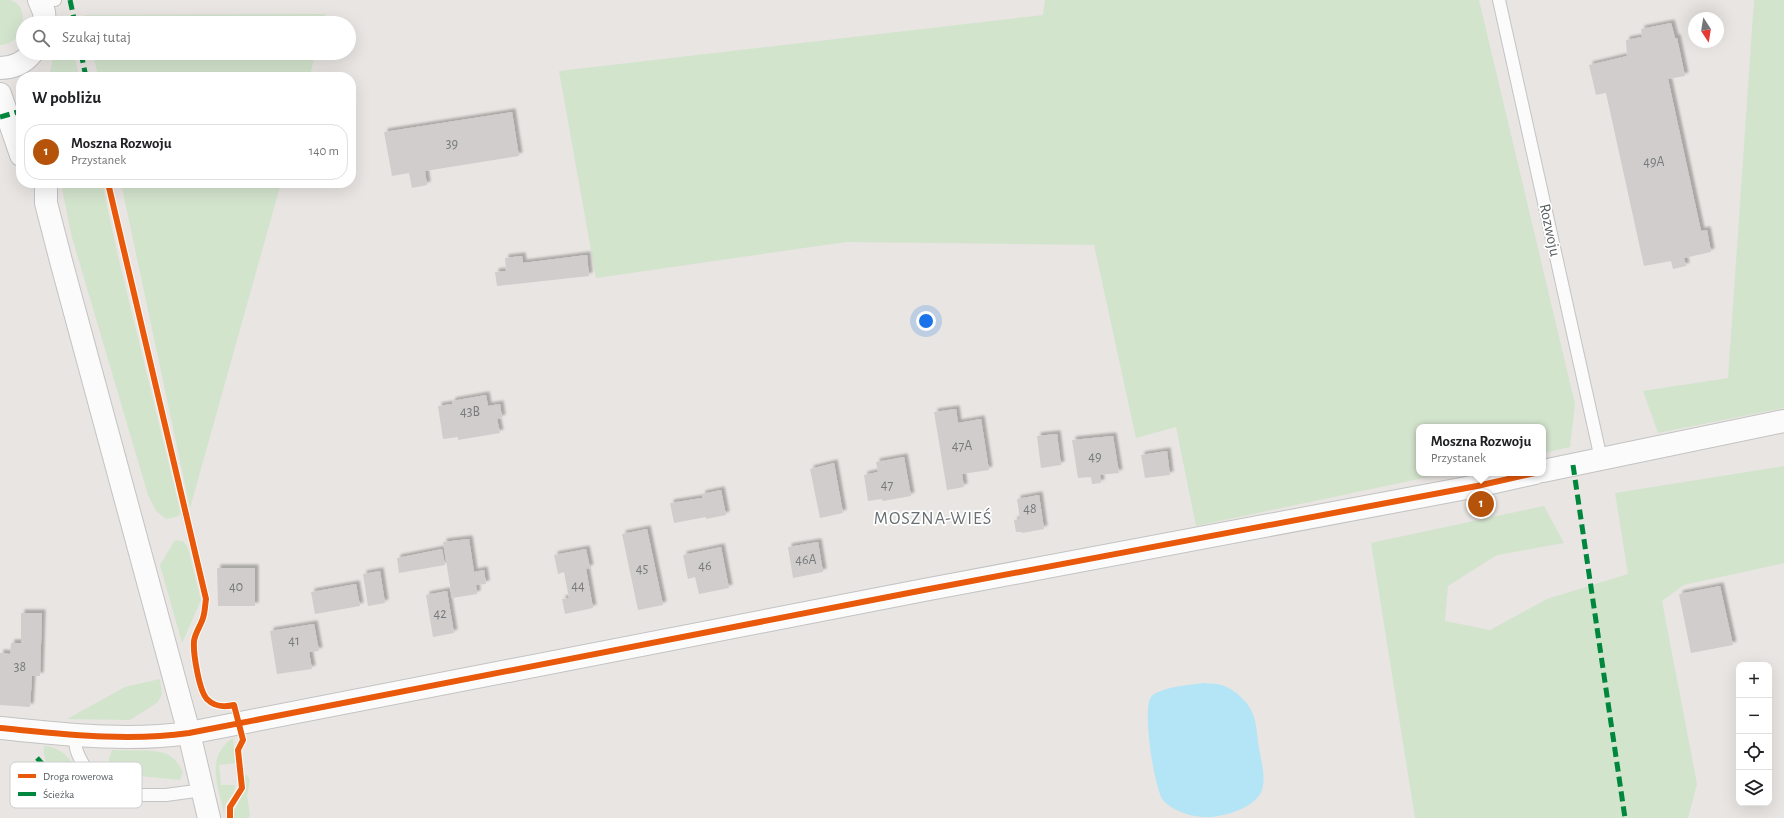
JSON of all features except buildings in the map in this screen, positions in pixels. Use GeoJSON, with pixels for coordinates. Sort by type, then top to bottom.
{"type":"FeatureCollection","features":[{"type":"Feature","properties":{"kind":"street"},"geometry":{"type":"LineString","coordinates":[[0,68],[8,68],[31,62]]}},
{"type":"Feature","properties":{"kind":"street"},"geometry":{"type":"LineString","coordinates":[[0,94],[16,140]]}},
{"type":"Feature","properties":{"kind":"street"},"geometry":{"type":"LineString","coordinates":[[46,193],[189,733],[209,818]]}},
{"type":"Feature","properties":{"kind":"street"},"geometry":{"type":"LineString","coordinates":[[1546,470],[1784,421]]}},
{"type":"Feature","properties":{"kind":"street"},"geometry":{"type":"LineString","coordinates":[[0,728],[131,738],[158,737],[189,733],[902,594],[1477,486],[1522,476]]}},
{"type":"Feature","properties":{"kind":"lane","name":"Rozwoju"},"geometry":{"type":"LineString","coordinates":[[1499,0],[1600,459]]}},
{"type":"Feature","properties":{"kind":"lane"},"geometry":{"type":"LineString","coordinates":[[76,735],[77,750],[84,762]]}},
{"type":"Feature","properties":{"kind":"lane"},"geometry":{"type":"LineString","coordinates":[[142,796],[166,796],[203,790]]}},
{"type":"Feature","properties":{"kind":"green space"},"geometry":{"type":"Polygon","coordinates":[[[0,0],[10,0],[16,3],[21,9],[23,16],[16,16],[16,38],[9,43],[0,45],[0,0]]]}},
{"type":"Feature","properties":{"kind":"green space"},"geometry":{"type":"Polygon","coordinates":[[[1045,0],[1479,0],[1575,404],[1570,447],[1546,452],[1546,424],[1416,424],[1416,476],[1433,476],[1196,526],[1176,427],[1136,438],[1094,245],[846,242],[596,278],[559,71],[1043,15],[1045,0]]]}},
{"type":"Feature","properties":{"kind":"green space"},"geometry":{"type":"Polygon","coordinates":[[[1754,0],[1784,0],[1784,408],[1658,433],[1643,391],[1728,378],[1754,0]]]}},
{"type":"Feature","properties":{"kind":"green space"},"geometry":{"type":"Polygon","coordinates":[[[325,14],[325,16],[85,15],[325,14]]]}},
{"type":"Feature","properties":{"kind":"green space"},"geometry":{"type":"Polygon","coordinates":[[[53,60],[75,60],[78,72],[50,72],[53,60]]]}},
{"type":"Feature","properties":{"kind":"green space"},"geometry":{"type":"Polygon","coordinates":[[[94,60],[314,60],[311,72],[97,72],[94,60]]]}},
{"type":"Feature","properties":{"kind":"green space"},"geometry":{"type":"Polygon","coordinates":[[[62,188],[103,188],[118,256],[181,514],[176,517],[166,519],[156,511],[148,495],[71,234],[62,188]]]}},
{"type":"Feature","properties":{"kind":"green space"},"geometry":{"type":"Polygon","coordinates":[[[122,188],[280,188],[190,508],[122,188]]]}},
{"type":"Feature","properties":{"kind":"green space"},"geometry":{"type":"Polygon","coordinates":[[[1784,466],[1784,563],[1684,585],[1662,601],[1697,784],[1688,818],[1415,818],[1371,543],[1544,506],[1564,543],[1497,555],[1448,586],[1445,621],[1490,630],[1547,599],[1628,574],[1615,493],[1784,466]]]}},
{"type":"Feature","properties":{"kind":"green space"},"geometry":{"type":"Polygon","coordinates":[[[175,540],[183,541],[188,548],[201,600],[182,643],[160,565],[175,540]]]}},
{"type":"Feature","properties":{"kind":"green space"},"geometry":{"type":"Polygon","coordinates":[[[160,679],[162,694],[158,702],[130,720],[67,719],[125,687],[160,679]]]}},
{"type":"Feature","properties":{"kind":"green space"},"geometry":{"type":"Polygon","coordinates":[[[233,738],[235,763],[219,765],[221,785],[235,785],[233,793],[224,809],[224,813],[217,782],[216,763],[224,746],[233,738]]]}},
{"type":"Feature","properties":{"kind":"green space"},"geometry":{"type":"Polygon","coordinates":[[[44,746],[50,747],[60,751],[72,762],[46,762],[44,746]]]}},
{"type":"Feature","properties":{"kind":"green space"},"geometry":{"type":"Polygon","coordinates":[[[112,750],[157,751],[174,758],[183,772],[180,780],[142,776],[142,762],[109,762],[112,750]]]}},
{"type":"Feature","properties":{"kind":"green space"},"geometry":{"type":"Polygon","coordinates":[[[245,775],[247,775],[250,780],[247,795],[250,815],[248,818],[233,818],[234,811],[245,790],[245,775]]]}},
{"type":"Feature","properties":{"kind":"water"},"geometry":{"type":"Polygon","coordinates":[[[1203,683],[1219,684],[1232,690],[1240,696],[1250,708],[1256,725],[1263,774],[1262,790],[1254,801],[1240,810],[1224,815],[1210,817],[1198,816],[1179,811],[1163,800],[1156,781],[1148,732],[1149,704],[1151,697],[1168,689],[1203,683]]]}},
{"type":"Feature","properties":{"kind":"marked path"},"geometry":{"type":"LineString","coordinates":[[70,0],[73,16]]}},
{"type":"Feature","properties":{"kind":"marked path"},"geometry":{"type":"LineString","coordinates":[[82,60],[85,72]]}},
{"type":"Feature","properties":{"kind":"marked path"},"geometry":{"type":"LineString","coordinates":[[0,117],[16,112]]}},
{"type":"Feature","properties":{"kind":"marked path"},"geometry":{"type":"LineString","coordinates":[[1573,465],[1625,818]]}},
{"type":"Feature","properties":{"kind":"marked path"},"geometry":{"type":"LineString","coordinates":[[37,758],[41,762]]}},
{"type":"Feature","properties":{"kind":"cycle path"},"geometry":{"type":"LineString","coordinates":[[109,188],[206,599],[204,616],[194,641],[194,654],[199,681],[208,700],[220,706],[234,705],[243,740],[238,750],[242,788],[230,807],[230,818]]}},
{"type":"Feature","properties":{"kind":"cycle path"},"geometry":{"type":"LineString","coordinates":[[0,728],[71,735],[118,737],[165,736],[189,733],[924,590],[1477,486],[1522,476]]}},
{"type":"Feature","properties":{"kind":"place","name":"Moszna Rozwoju"},"geometry":{"type":"Point","coordinates":[1481,504]}},
{"type":"Feature","properties":{"kind":"district","name":"MOSZNA-WIEŚ"},"geometry":{"type":"Point","coordinates":[933,519]}}]}
